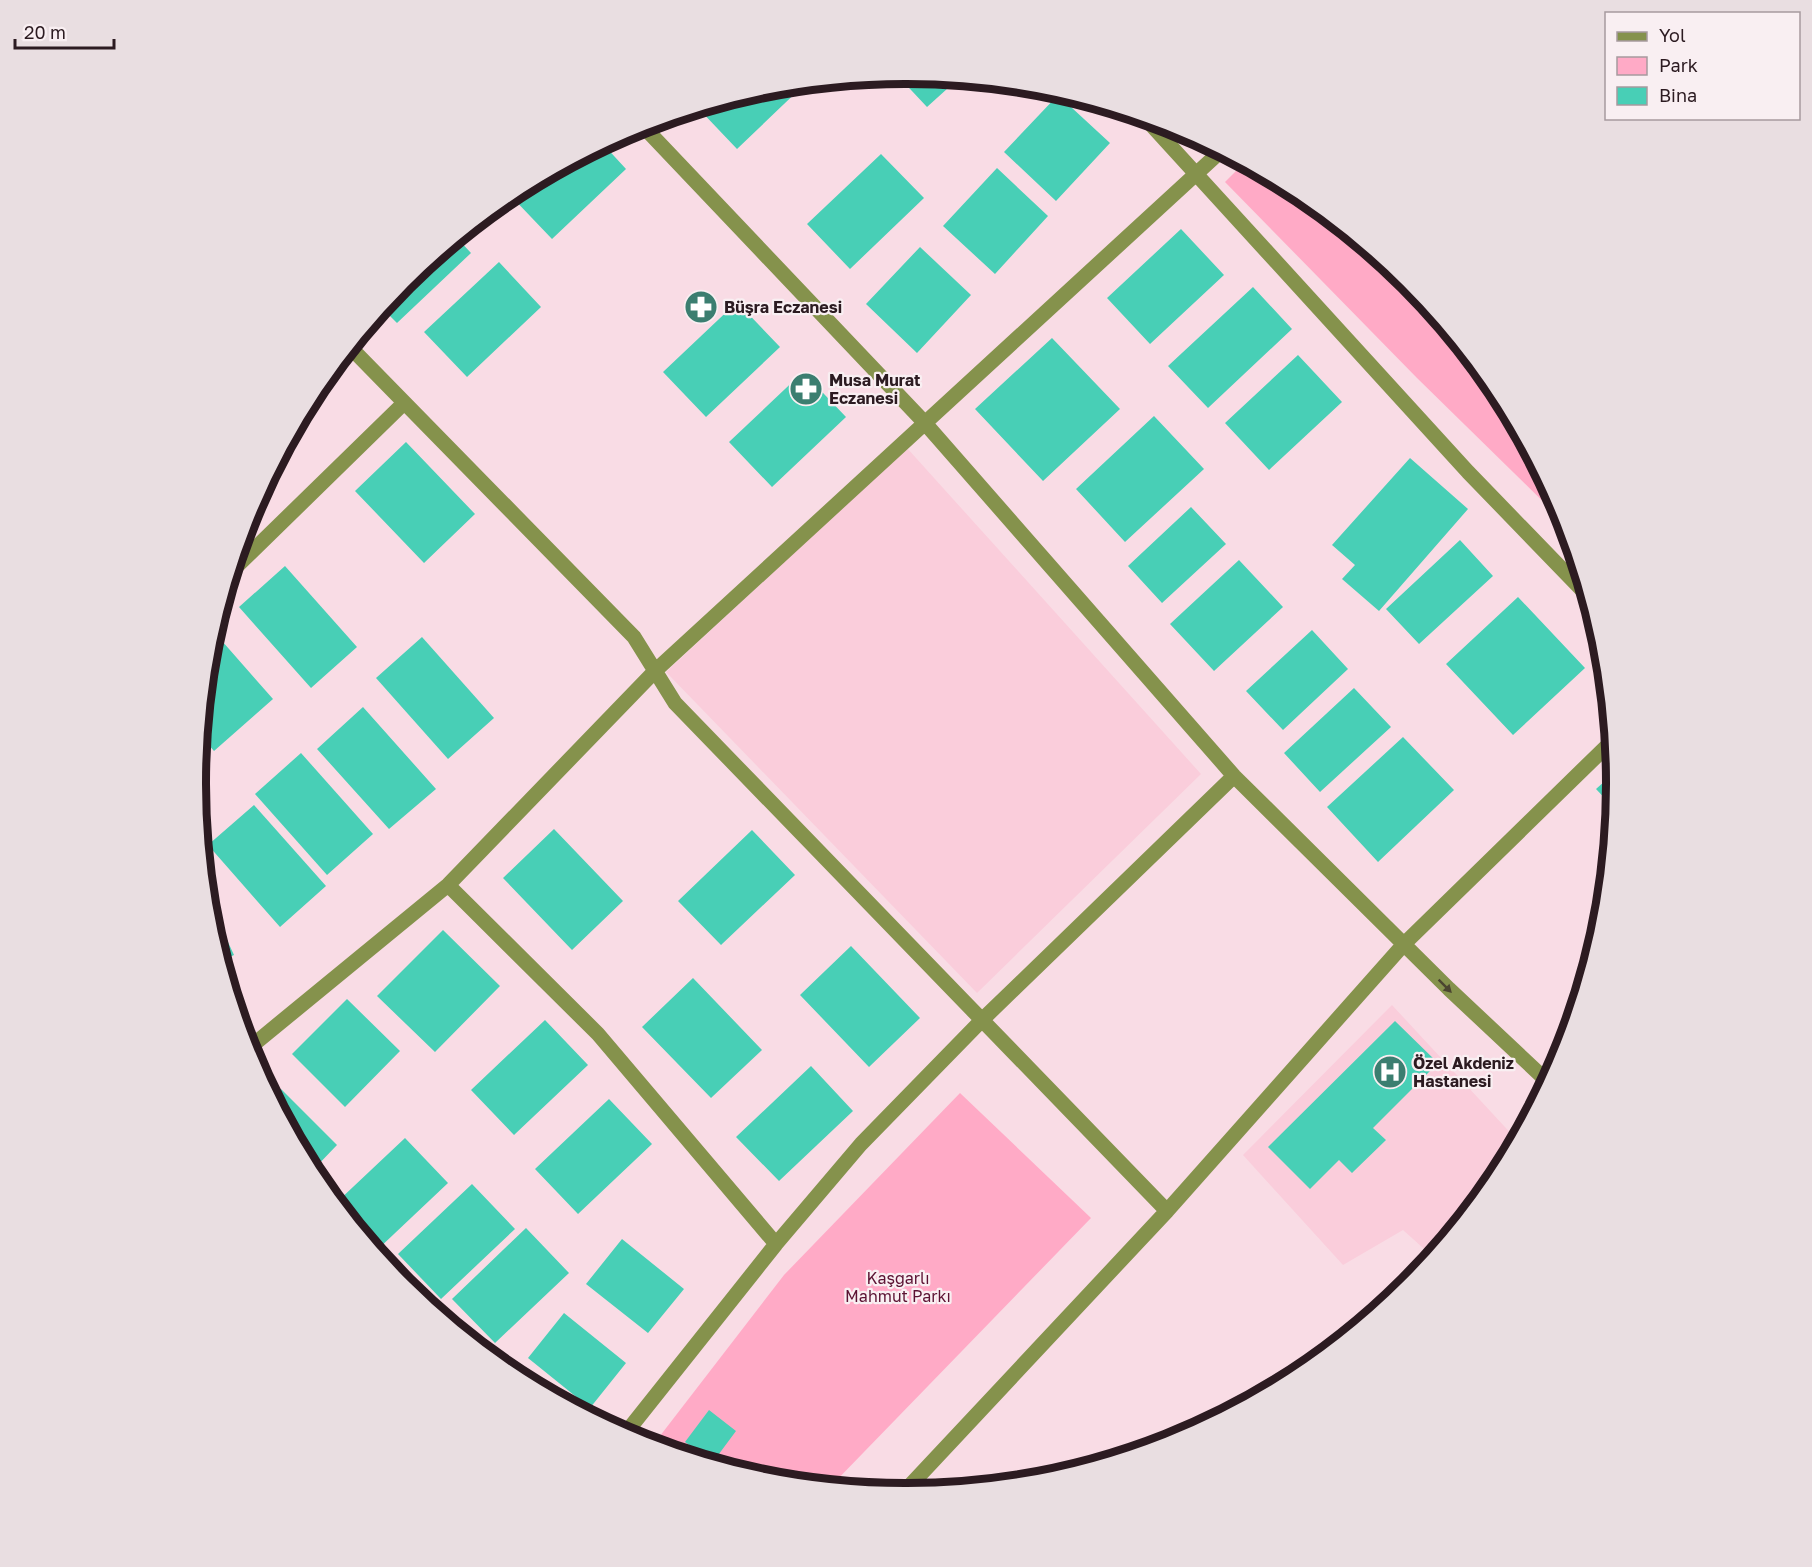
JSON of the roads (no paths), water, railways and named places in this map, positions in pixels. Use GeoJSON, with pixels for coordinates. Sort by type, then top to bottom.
{"type":"FeatureCollection","features":[{"type":"Feature","properties":{"kind":"street"},"geometry":{"type":"LineString","coordinates":[[1157,131],[1468,472],[1576,584]]}},
{"type":"Feature","properties":{"kind":"street"},"geometry":{"type":"LineString","coordinates":[[649,133],[924,422],[1234,776],[1541,1075]]}},
{"type":"Feature","properties":{"kind":"street"},"geometry":{"type":"LineString","coordinates":[[257,1042],[448,885],[655,670],[1215,156]]}},
{"type":"Feature","properties":{"kind":"street"},"geometry":{"type":"LineString","coordinates":[[355,353],[634,637],[675,703],[1167,1211]]}},
{"type":"Feature","properties":{"kind":"street"},"geometry":{"type":"LineString","coordinates":[[244,559],[404,403]]}},
{"type":"Feature","properties":{"kind":"street"},"geometry":{"type":"LineString","coordinates":[[912,1483],[1167,1211],[1404,944],[1604,748]]}},
{"type":"Feature","properties":{"kind":"street"},"geometry":{"type":"LineString","coordinates":[[631,1427],[776,1244],[861,1144],[982,1020],[1234,776]]}},
{"type":"Feature","properties":{"kind":"street"},"geometry":{"type":"LineString","coordinates":[[448,885],[598,1034],[776,1244]]}},
{"type":"Feature","properties":{"kind":"place","name":"Büşra Eczanesi"},"geometry":{"type":"Point","coordinates":[701,307]}},
{"type":"Feature","properties":{"kind":"place","name":"Musa Murat Eczanesi"},"geometry":{"type":"Point","coordinates":[806,389]}},
{"type":"Feature","properties":{"kind":"place","name":"Özel Akdeniz Hastanesi"},"geometry":{"type":"Point","coordinates":[1390,1072]}},
{"type":"Feature","properties":{"kind":"park label","name":"Kaşgarlı Mahmut Parkı"},"geometry":{"type":"Point","coordinates":[898,1287]}}]}
